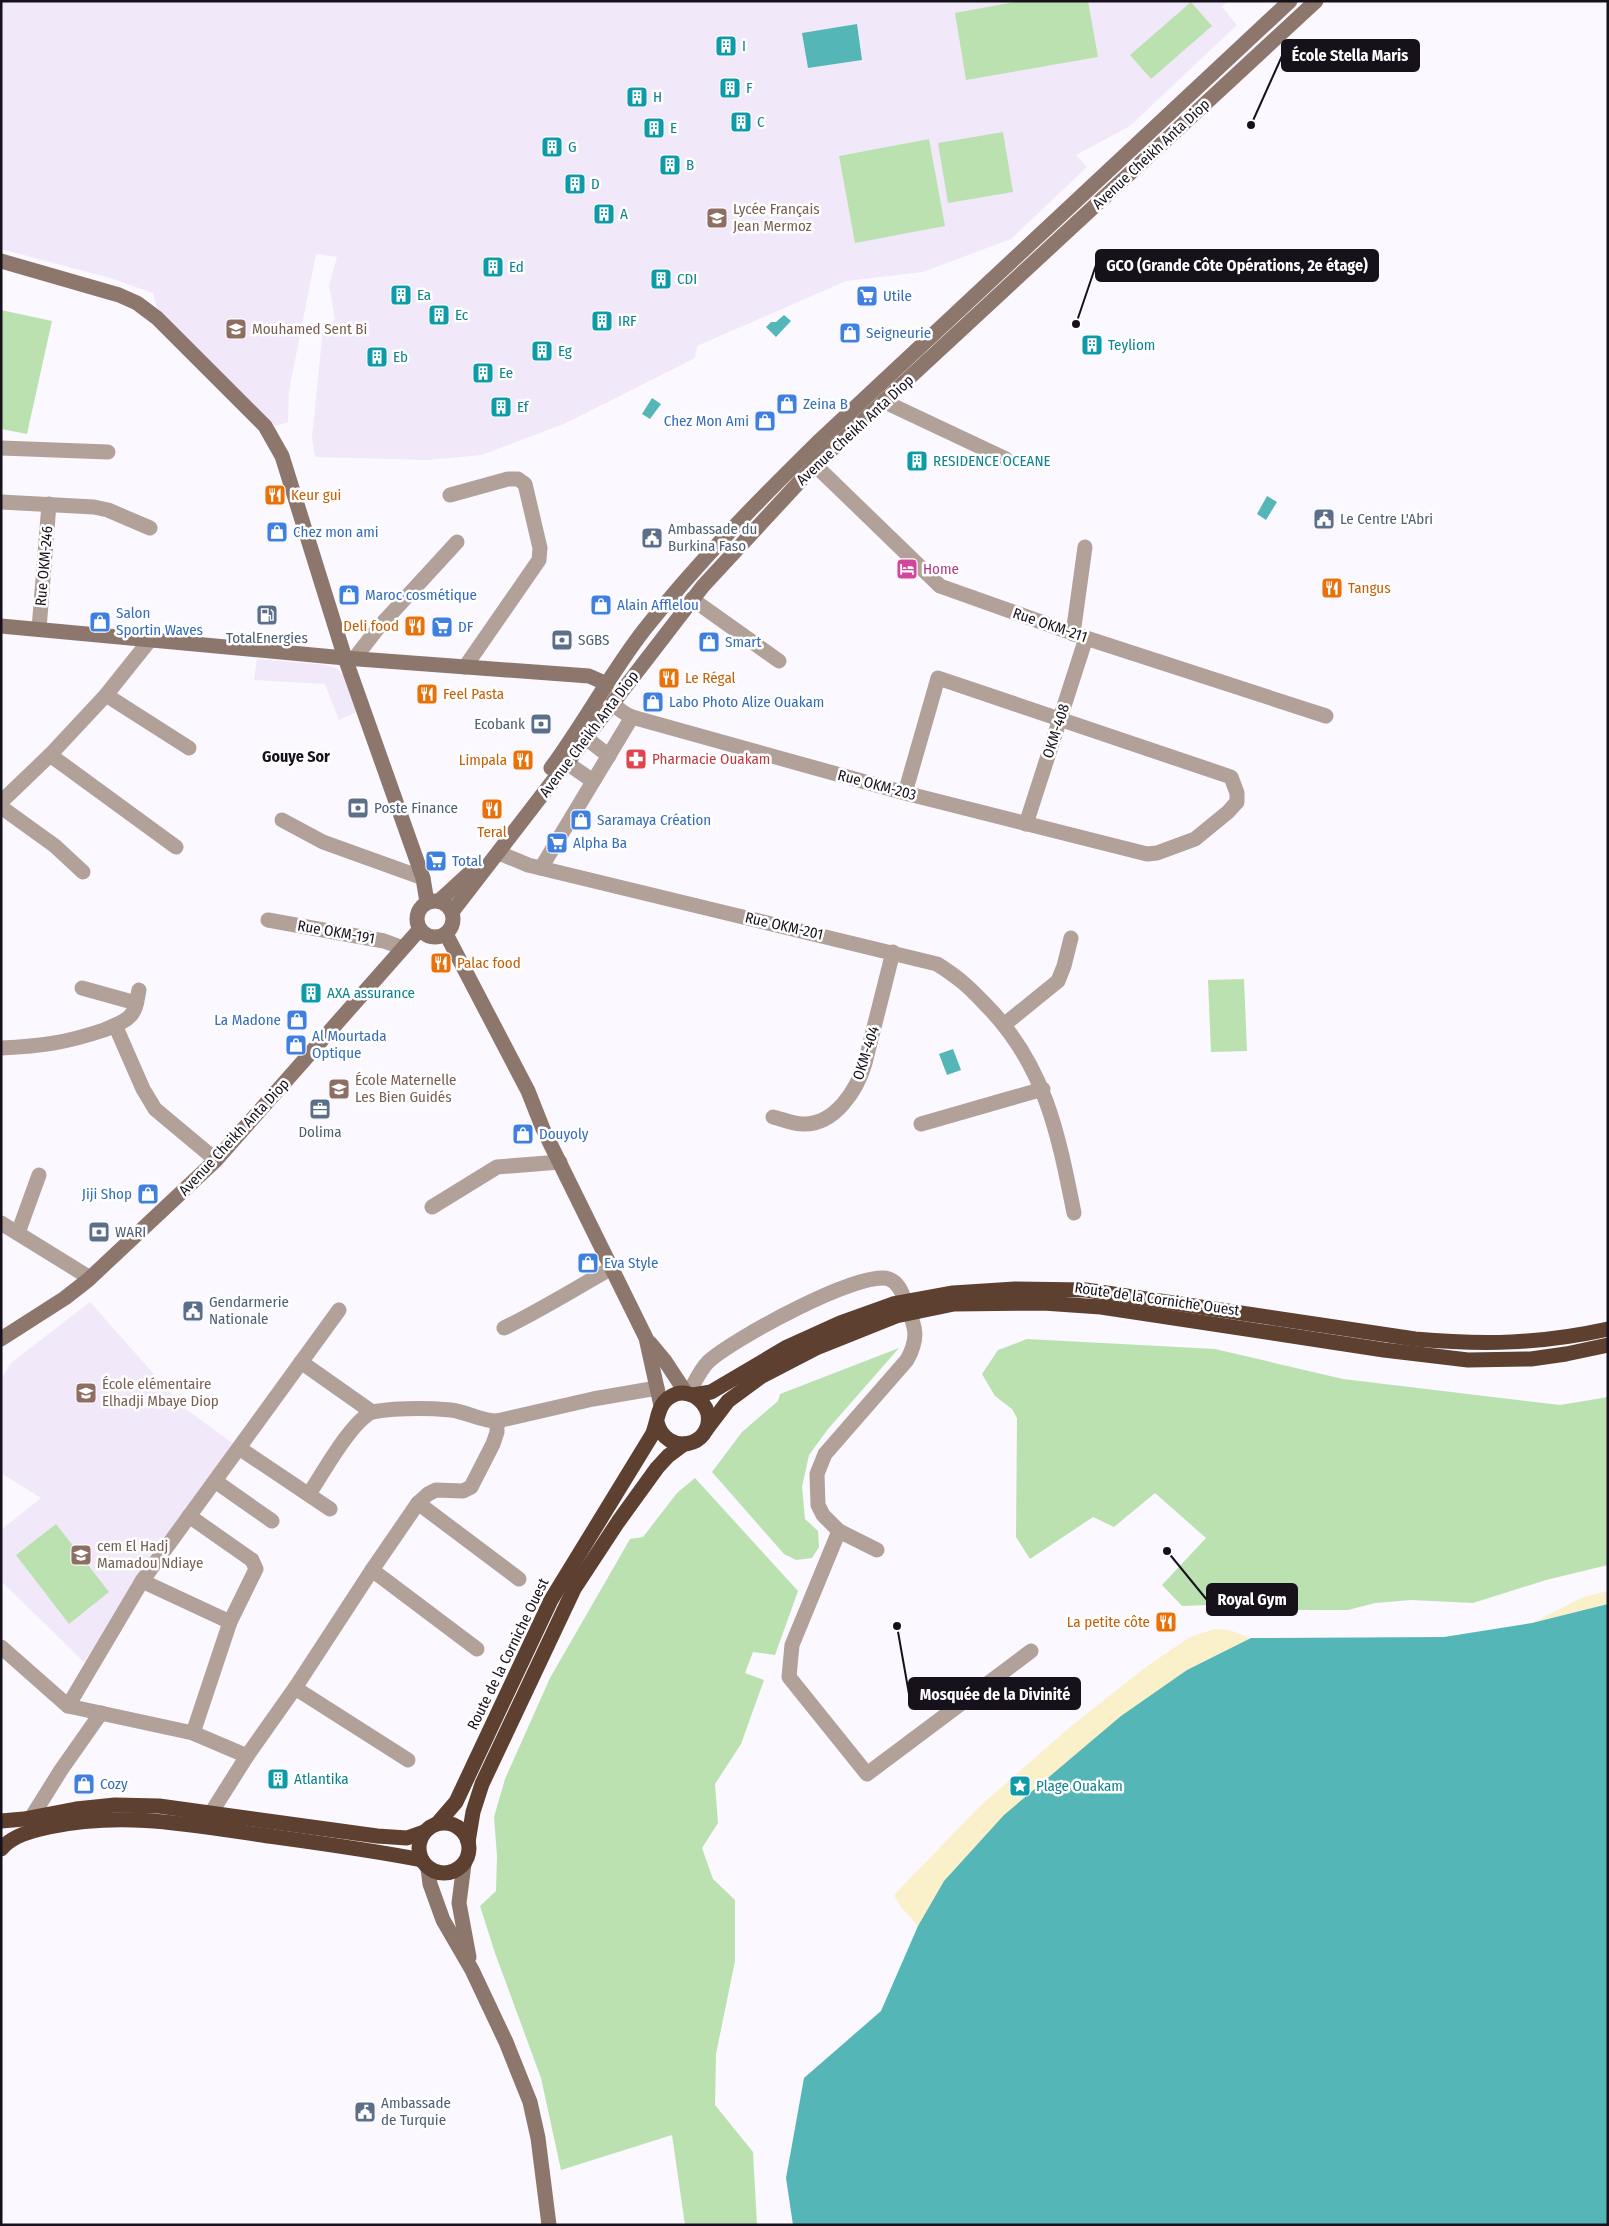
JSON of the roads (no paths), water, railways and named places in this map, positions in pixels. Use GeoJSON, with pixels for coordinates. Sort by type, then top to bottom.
{"type":"FeatureCollection","features":[{"type":"Feature","properties":{"kind":"highway","name":"Route de la Corniche Ouest"},"geometry":{"type":"LineString","coordinates":[[689,1394],[711,1392],[787,1347],[840,1323],[894,1304],[953,1293],[1015,1289],[1069,1289],[1415,1339],[1463,1343],[1515,1343],[1569,1337],[1608,1329]]}},
{"type":"Feature","properties":{"kind":"highway","name":"Route de la Corniche Ouest"},"geometry":{"type":"LineString","coordinates":[[706,1430],[728,1401],[762,1376],[816,1348],[896,1316],[954,1304],[1043,1303],[1101,1307],[1384,1350],[1468,1360],[1530,1359],[1608,1345]]}},
{"type":"Feature","properties":{"kind":"highway"},"geometry":{"type":"LineString","coordinates":[[689,1394],[705,1406],[708,1422],[706,1430],[697,1440],[684,1444],[669,1441],[659,1429],[657,1422],[661,1406],[671,1396],[689,1394]]}},
{"type":"Feature","properties":{"kind":"highway","name":"Route de la Corniche Ouest"},"geometry":{"type":"LineString","coordinates":[[430,1828],[450,1811],[461,1792],[551,1600],[645,1446],[657,1422]]}},
{"type":"Feature","properties":{"kind":"highway","name":"Route de la Corniche Ouest"},"geometry":{"type":"LineString","coordinates":[[468,1842],[473,1812],[482,1784],[574,1589],[618,1522],[657,1468],[668,1456],[684,1444]]}},
{"type":"Feature","properties":{"kind":"highway"},"geometry":{"type":"LineString","coordinates":[[1,1820],[31,1818],[76,1809],[115,1805],[159,1806],[377,1836],[407,1838],[430,1828],[453,1824],[465,1834],[469,1849],[464,1864],[458,1870],[442,1874],[425,1864],[375,1850],[159,1820],[107,1819],[31,1831],[8,1842],[1,1849]]}},
{"type":"Feature","properties":{"kind":"highway"},"geometry":{"type":"LineString","coordinates":[[425,1864],[419,1846],[430,1828]]}},
{"type":"Feature","properties":{"kind":"street","name":"Avenue Cheikh Anta Diop"},"geometry":{"type":"LineString","coordinates":[[433,901],[470,873],[514,819],[554,765],[605,683],[644,630],[771,488],[1290,1]]}},
{"type":"Feature","properties":{"kind":"street","name":"Avenue Cheikh Anta Diop"},"geometry":{"type":"LineString","coordinates":[[452,912],[471,886],[500,853],[692,599],[815,465],[1316,1]]}},
{"type":"Feature","properties":{"kind":"street"},"geometry":{"type":"LineString","coordinates":[[1,261],[119,295],[138,303],[157,318],[265,426],[282,456],[422,878],[433,901],[449,906],[452,912],[453,924],[446,934],[435,937],[429,936],[420,929],[417,917],[419,911],[433,901]]}},
{"type":"Feature","properties":{"kind":"street"},"geometry":{"type":"LineString","coordinates":[[885,402],[1006,459]]}},
{"type":"Feature","properties":{"kind":"street"},"geometry":{"type":"LineString","coordinates":[[1,448],[108,452]]}},
{"type":"Feature","properties":{"kind":"street","name":"Rue OKM-211"},"geometry":{"type":"LineString","coordinates":[[815,465],[940,586],[1079,636],[1326,716]]}},
{"type":"Feature","properties":{"kind":"street"},"geometry":{"type":"LineString","coordinates":[[450,495],[508,479],[518,479],[525,484],[540,548],[539,560],[465,667]]}},
{"type":"Feature","properties":{"kind":"street"},"geometry":{"type":"LineString","coordinates":[[1,502],[94,507],[108,510],[150,528]]}},
{"type":"Feature","properties":{"kind":"street","name":"Rue OKM-246"},"geometry":{"type":"LineString","coordinates":[[39,629],[49,504]]}},
{"type":"Feature","properties":{"kind":"street"},"geometry":{"type":"LineString","coordinates":[[349,658],[457,542]]}},
{"type":"Feature","properties":{"kind":"street","name":"OKM-408"},"geometry":{"type":"LineString","coordinates":[[1026,824],[1060,719],[1079,636],[1085,547]]}},
{"type":"Feature","properties":{"kind":"street"},"geometry":{"type":"LineString","coordinates":[[692,599],[779,661]]}},
{"type":"Feature","properties":{"kind":"street"},"geometry":{"type":"LineString","coordinates":[[1,626],[349,658],[589,676],[605,683],[612,703]]}},
{"type":"Feature","properties":{"kind":"street"},"geometry":{"type":"LineString","coordinates":[[1,802],[50,755],[106,695],[150,640]]}},
{"type":"Feature","properties":{"kind":"street"},"geometry":{"type":"LineString","coordinates":[[905,793],[938,678],[1060,719]]}},
{"type":"Feature","properties":{"kind":"street"},"geometry":{"type":"LineString","coordinates":[[106,695],[189,748]]}},
{"type":"Feature","properties":{"kind":"street","name":"Rue OKM-203"},"geometry":{"type":"LineString","coordinates":[[612,703],[619,711],[632,716],[766,756],[1148,854],[1158,853],[1195,839],[1228,812],[1237,802],[1237,793],[1230,777],[1060,719]]}},
{"type":"Feature","properties":{"kind":"street"},"geometry":{"type":"LineString","coordinates":[[540,868],[632,716]]}},
{"type":"Feature","properties":{"kind":"street"},"geometry":{"type":"LineString","coordinates":[[586,738],[608,756]]}},
{"type":"Feature","properties":{"kind":"street"},"geometry":{"type":"LineString","coordinates":[[50,755],[176,847]]}},
{"type":"Feature","properties":{"kind":"street"},"geometry":{"type":"LineString","coordinates":[[567,763],[593,781]]}},
{"type":"Feature","properties":{"kind":"street"},"geometry":{"type":"LineString","coordinates":[[1,807],[55,846],[83,872]]}},
{"type":"Feature","properties":{"kind":"street"},"geometry":{"type":"LineString","coordinates":[[282,820],[323,842],[422,878]]}},
{"type":"Feature","properties":{"kind":"street","name":"Rue OKM-201"},"geometry":{"type":"LineString","coordinates":[[500,853],[528,865],[893,952],[937,964],[959,977],[1005,1024],[1030,1061],[1043,1089],[1062,1154],[1074,1213]]}},
{"type":"Feature","properties":{"kind":"street","name":"Rue OKM-191"},"geometry":{"type":"LineString","coordinates":[[268,920],[384,941],[403,948]]}},
{"type":"Feature","properties":{"kind":"street","name":"Avenue Cheikh Anta Diop"},"geometry":{"type":"LineString","coordinates":[[1,1339],[65,1298],[90,1278],[216,1160],[420,929]]}},
{"type":"Feature","properties":{"kind":"street"},"geometry":{"type":"LineString","coordinates":[[446,934],[528,1091],[543,1129],[646,1338],[661,1406]]}},
{"type":"Feature","properties":{"kind":"street"},"geometry":{"type":"LineString","coordinates":[[1005,1024],[1058,982],[1071,938]]}},
{"type":"Feature","properties":{"kind":"street","name":"OKM-404"},"geometry":{"type":"LineString","coordinates":[[773,1117],[802,1124],[818,1123],[838,1109],[848,1099],[862,1075],[866,1063],[893,952]]}},
{"type":"Feature","properties":{"kind":"street"},"geometry":{"type":"LineString","coordinates":[[1,1048],[55,1044],[115,1026],[127,1019],[138,996],[82,988]]}},
{"type":"Feature","properties":{"kind":"street"},"geometry":{"type":"LineString","coordinates":[[115,1026],[143,1089],[155,1108],[216,1160]]}},
{"type":"Feature","properties":{"kind":"street"},"geometry":{"type":"LineString","coordinates":[[921,1124],[1043,1089]]}},
{"type":"Feature","properties":{"kind":"street"},"geometry":{"type":"LineString","coordinates":[[432,1207],[498,1168],[560,1162]]}},
{"type":"Feature","properties":{"kind":"street"},"geometry":{"type":"LineString","coordinates":[[18,1232],[39,1175]]}},
{"type":"Feature","properties":{"kind":"street"},"geometry":{"type":"LineString","coordinates":[[1,1224],[18,1232],[90,1278]]}},
{"type":"Feature","properties":{"kind":"street"},"geometry":{"type":"LineString","coordinates":[[504,1328],[541,1310],[570,1291],[612,1268]]}},
{"type":"Feature","properties":{"kind":"street"},"geometry":{"type":"LineString","coordinates":[[646,1338],[689,1394],[708,1362],[790,1310],[840,1289],[875,1278],[886,1278],[893,1281],[900,1288],[915,1327],[915,1345],[907,1360],[825,1454],[817,1474],[818,1505],[823,1515],[838,1531],[877,1550]]}},
{"type":"Feature","properties":{"kind":"street"},"geometry":{"type":"LineString","coordinates":[[68,1706],[142,1581],[339,1310]]}},
{"type":"Feature","properties":{"kind":"street"},"geometry":{"type":"LineString","coordinates":[[301,1362],[372,1412]]}},
{"type":"Feature","properties":{"kind":"street"},"geometry":{"type":"LineString","coordinates":[[309,1494],[356,1425],[365,1415],[372,1412],[420,1409],[452,1410],[486,1421],[497,1421],[593,1399],[657,1388]]}},
{"type":"Feature","properties":{"kind":"street"},"geometry":{"type":"LineString","coordinates":[[211,1813],[246,1756],[295,1688],[418,1503],[436,1490],[463,1491],[471,1487],[493,1444],[497,1432],[497,1421]]}},
{"type":"Feature","properties":{"kind":"street"},"geometry":{"type":"LineString","coordinates":[[239,1448],[330,1509]]}},
{"type":"Feature","properties":{"kind":"street"},"geometry":{"type":"LineString","coordinates":[[215,1481],[272,1521]]}},
{"type":"Feature","properties":{"kind":"street"},"geometry":{"type":"LineString","coordinates":[[418,1503],[519,1579]]}},
{"type":"Feature","properties":{"kind":"street"},"geometry":{"type":"LineString","coordinates":[[189,1516],[252,1560],[256,1565],[230,1622],[193,1732]]}},
{"type":"Feature","properties":{"kind":"street"},"geometry":{"type":"LineString","coordinates":[[838,1531],[792,1645],[788,1677],[867,1774],[1031,1651]]}},
{"type":"Feature","properties":{"kind":"street"},"geometry":{"type":"LineString","coordinates":[[372,1570],[477,1649]]}},
{"type":"Feature","properties":{"kind":"street"},"geometry":{"type":"LineString","coordinates":[[142,1581],[230,1622]]}},
{"type":"Feature","properties":{"kind":"street"},"geometry":{"type":"LineString","coordinates":[[1,1647],[68,1706],[193,1732],[246,1756]]}},
{"type":"Feature","properties":{"kind":"street"},"geometry":{"type":"LineString","coordinates":[[295,1688],[408,1760]]}},
{"type":"Feature","properties":{"kind":"street"},"geometry":{"type":"LineString","coordinates":[[31,1818],[61,1770],[101,1713]]}},
{"type":"Feature","properties":{"kind":"street"},"geometry":{"type":"LineString","coordinates":[[425,1864],[443,1920],[472,1970],[506,2042],[530,2102],[538,2138],[549,2225]]}},
{"type":"Feature","properties":{"kind":"street"},"geometry":{"type":"LineString","coordinates":[[464,1864],[459,1904],[472,1970]]}},
{"type":"Feature","properties":{"kind":"water"},"geometry":{"type":"Polygon","coordinates":[[[857,24],[862,60],[808,68],[802,33],[857,24]]]}},
{"type":"Feature","properties":{"kind":"water"},"geometry":{"type":"Polygon","coordinates":[[[784,315],[791,321],[776,337],[766,327],[784,315]]]}},
{"type":"Feature","properties":{"kind":"water"},"geometry":{"type":"Polygon","coordinates":[[[652,398],[661,404],[650,419],[642,414],[652,398]]]}},
{"type":"Feature","properties":{"kind":"water"},"geometry":{"type":"Polygon","coordinates":[[[1267,496],[1277,502],[1266,520],[1257,514],[1267,496]]]}},
{"type":"Feature","properties":{"kind":"water"},"geometry":{"type":"Polygon","coordinates":[[[953,1049],[961,1070],[947,1075],[939,1054],[953,1049]]]}},
{"type":"Feature","properties":{"kind":"water"},"geometry":{"type":"Polygon","coordinates":[[[1608,1604],[1608,2225],[793,2225],[786,2178],[804,2078],[881,2011],[918,1926],[944,1881],[1004,1815],[1121,1716],[1187,1670],[1251,1638],[1444,1637],[1532,1623],[1608,1604]]]}},
{"type":"Feature","properties":{"kind":"place","name":"I"},"geometry":{"type":"Point","coordinates":[726,46]}},
{"type":"Feature","properties":{"kind":"place","name":"F"},"geometry":{"type":"Point","coordinates":[730,88]}},
{"type":"Feature","properties":{"kind":"place","name":"H"},"geometry":{"type":"Point","coordinates":[637,97]}},
{"type":"Feature","properties":{"kind":"place","name":"C"},"geometry":{"type":"Point","coordinates":[741,122]}},
{"type":"Feature","properties":{"kind":"place","name":"École Stella Maris"},"geometry":{"type":"Point","coordinates":[1251,125]}},
{"type":"Feature","properties":{"kind":"place","name":"E"},"geometry":{"type":"Point","coordinates":[654,128]}},
{"type":"Feature","properties":{"kind":"place","name":"G"},"geometry":{"type":"Point","coordinates":[552,147]}},
{"type":"Feature","properties":{"kind":"place","name":"B"},"geometry":{"type":"Point","coordinates":[670,165]}},
{"type":"Feature","properties":{"kind":"place","name":"D"},"geometry":{"type":"Point","coordinates":[575,184]}},
{"type":"Feature","properties":{"kind":"place","name":"A"},"geometry":{"type":"Point","coordinates":[604,214]}},
{"type":"Feature","properties":{"kind":"place","name":"Lycée Français Jean Mermoz"},"geometry":{"type":"Point","coordinates":[717,218]}},
{"type":"Feature","properties":{"kind":"place","name":"Ed"},"geometry":{"type":"Point","coordinates":[493,267]}},
{"type":"Feature","properties":{"kind":"place","name":"CDI"},"geometry":{"type":"Point","coordinates":[661,279]}},
{"type":"Feature","properties":{"kind":"place","name":"Ea"},"geometry":{"type":"Point","coordinates":[401,295]}},
{"type":"Feature","properties":{"kind":"place","name":"Utile"},"geometry":{"type":"Point","coordinates":[867,296]}},
{"type":"Feature","properties":{"kind":"place","name":"Ec"},"geometry":{"type":"Point","coordinates":[439,315]}},
{"type":"Feature","properties":{"kind":"place","name":"IRF"},"geometry":{"type":"Point","coordinates":[602,321]}},
{"type":"Feature","properties":{"kind":"place","name":"GCO (Grande Côte Opérations, 2e étage)"},"geometry":{"type":"Point","coordinates":[1076,324]}},
{"type":"Feature","properties":{"kind":"place","name":"Mouhamed Sent Bi"},"geometry":{"type":"Point","coordinates":[236,329]}},
{"type":"Feature","properties":{"kind":"place","name":"Seigneurie"},"geometry":{"type":"Point","coordinates":[850,333]}},
{"type":"Feature","properties":{"kind":"place","name":"Teyliom"},"geometry":{"type":"Point","coordinates":[1092,345]}},
{"type":"Feature","properties":{"kind":"place","name":"Eg"},"geometry":{"type":"Point","coordinates":[542,351]}},
{"type":"Feature","properties":{"kind":"place","name":"Eb"},"geometry":{"type":"Point","coordinates":[377,357]}},
{"type":"Feature","properties":{"kind":"place","name":"Ee"},"geometry":{"type":"Point","coordinates":[483,373]}},
{"type":"Feature","properties":{"kind":"place","name":"Zeina B"},"geometry":{"type":"Point","coordinates":[787,404]}},
{"type":"Feature","properties":{"kind":"place","name":"Ef"},"geometry":{"type":"Point","coordinates":[501,407]}},
{"type":"Feature","properties":{"kind":"place","name":"Chez Mon Ami"},"geometry":{"type":"Point","coordinates":[765,421]}},
{"type":"Feature","properties":{"kind":"place","name":"RESIDENCE OCEANE"},"geometry":{"type":"Point","coordinates":[917,461]}},
{"type":"Feature","properties":{"kind":"place","name":"Keur gui"},"geometry":{"type":"Point","coordinates":[275,495]}},
{"type":"Feature","properties":{"kind":"place","name":"Le Centre L'Abri"},"geometry":{"type":"Point","coordinates":[1324,519]}},
{"type":"Feature","properties":{"kind":"place","name":"Chez mon ami"},"geometry":{"type":"Point","coordinates":[277,532]}},
{"type":"Feature","properties":{"kind":"place","name":"Ambassade du Burkina Faso"},"geometry":{"type":"Point","coordinates":[652,538]}},
{"type":"Feature","properties":{"kind":"place","name":"Home"},"geometry":{"type":"Point","coordinates":[907,569]}},
{"type":"Feature","properties":{"kind":"place","name":"Tangus"},"geometry":{"type":"Point","coordinates":[1332,588]}},
{"type":"Feature","properties":{"kind":"place","name":"Maroc cosmétique"},"geometry":{"type":"Point","coordinates":[349,595]}},
{"type":"Feature","properties":{"kind":"place","name":"Alain Afflelou"},"geometry":{"type":"Point","coordinates":[601,605]}},
{"type":"Feature","properties":{"kind":"place","name":"TotalEnergies"},"geometry":{"type":"Point","coordinates":[267,615]}},
{"type":"Feature","properties":{"kind":"place","name":"Salon Sportin Waves"},"geometry":{"type":"Point","coordinates":[100,622]}},
{"type":"Feature","properties":{"kind":"place","name":"Deli food"},"geometry":{"type":"Point","coordinates":[415,626]}},
{"type":"Feature","properties":{"kind":"place","name":"DF"},"geometry":{"type":"Point","coordinates":[442,627]}},
{"type":"Feature","properties":{"kind":"place","name":"SGBS"},"geometry":{"type":"Point","coordinates":[562,640]}},
{"type":"Feature","properties":{"kind":"place","name":"Smart"},"geometry":{"type":"Point","coordinates":[709,642]}},
{"type":"Feature","properties":{"kind":"place","name":"Le Régal"},"geometry":{"type":"Point","coordinates":[669,678]}},
{"type":"Feature","properties":{"kind":"place","name":"Feel Pasta"},"geometry":{"type":"Point","coordinates":[427,694]}},
{"type":"Feature","properties":{"kind":"place","name":"Labo Photo Alize Ouakam"},"geometry":{"type":"Point","coordinates":[653,702]}},
{"type":"Feature","properties":{"kind":"place","name":"Ecobank"},"geometry":{"type":"Point","coordinates":[541,724]}},
{"type":"Feature","properties":{"kind":"place","name":"Pharmacie Ouakam"},"geometry":{"type":"Point","coordinates":[636,759]}},
{"type":"Feature","properties":{"kind":"place","name":"Limpala"},"geometry":{"type":"Point","coordinates":[523,760]}},
{"type":"Feature","properties":{"kind":"place","name":"Poste Finance"},"geometry":{"type":"Point","coordinates":[358,808]}},
{"type":"Feature","properties":{"kind":"place","name":"Teral"},"geometry":{"type":"Point","coordinates":[492,809]}},
{"type":"Feature","properties":{"kind":"place","name":"Saramaya Création"},"geometry":{"type":"Point","coordinates":[581,820]}},
{"type":"Feature","properties":{"kind":"place","name":"Alpha Ba"},"geometry":{"type":"Point","coordinates":[557,843]}},
{"type":"Feature","properties":{"kind":"place","name":"Total"},"geometry":{"type":"Point","coordinates":[436,861]}},
{"type":"Feature","properties":{"kind":"place","name":"Palac food"},"geometry":{"type":"Point","coordinates":[441,963]}},
{"type":"Feature","properties":{"kind":"place","name":"AXA assurance"},"geometry":{"type":"Point","coordinates":[311,993]}},
{"type":"Feature","properties":{"kind":"place","name":"La Madone"},"geometry":{"type":"Point","coordinates":[297,1020]}},
{"type":"Feature","properties":{"kind":"place","name":"Al Mourtada Optique"},"geometry":{"type":"Point","coordinates":[296,1045]}},
{"type":"Feature","properties":{"kind":"place","name":"École Maternelle Les Bien Guidés"},"geometry":{"type":"Point","coordinates":[339,1089]}},
{"type":"Feature","properties":{"kind":"place","name":"Dolima"},"geometry":{"type":"Point","coordinates":[320,1109]}},
{"type":"Feature","properties":{"kind":"place","name":"Douyoly"},"geometry":{"type":"Point","coordinates":[523,1134]}},
{"type":"Feature","properties":{"kind":"place","name":"Jiji Shop"},"geometry":{"type":"Point","coordinates":[148,1194]}},
{"type":"Feature","properties":{"kind":"place","name":"WARI"},"geometry":{"type":"Point","coordinates":[99,1232]}},
{"type":"Feature","properties":{"kind":"place","name":"Eva Style"},"geometry":{"type":"Point","coordinates":[588,1263]}},
{"type":"Feature","properties":{"kind":"place","name":"Gendarmerie Nationale"},"geometry":{"type":"Point","coordinates":[193,1311]}},
{"type":"Feature","properties":{"kind":"place","name":"École elémentaire Elhadji Mbaye Diop"},"geometry":{"type":"Point","coordinates":[86,1393]}},
{"type":"Feature","properties":{"kind":"place","name":"Royal Gym"},"geometry":{"type":"Point","coordinates":[1167,1551]}},
{"type":"Feature","properties":{"kind":"place","name":"cem El Hadj Mamadou Ndiaye"},"geometry":{"type":"Point","coordinates":[81,1555]}},
{"type":"Feature","properties":{"kind":"place","name":"La petite côte"},"geometry":{"type":"Point","coordinates":[1166,1622]}},
{"type":"Feature","properties":{"kind":"place","name":"Mosquée de la Divinité"},"geometry":{"type":"Point","coordinates":[897,1626]}},
{"type":"Feature","properties":{"kind":"place","name":"Atlantika"},"geometry":{"type":"Point","coordinates":[278,1779]}},
{"type":"Feature","properties":{"kind":"place","name":"Cozy"},"geometry":{"type":"Point","coordinates":[84,1784]}},
{"type":"Feature","properties":{"kind":"place","name":"Plage Ouakam"},"geometry":{"type":"Point","coordinates":[1020,1786]}},
{"type":"Feature","properties":{"kind":"place","name":"Ambassade de Turquie"},"geometry":{"type":"Point","coordinates":[365,2112]}},
{"type":"Feature","properties":{"kind":"district","name":"Gouye Sor"},"geometry":{"type":"Point","coordinates":[296,756]}}]}
